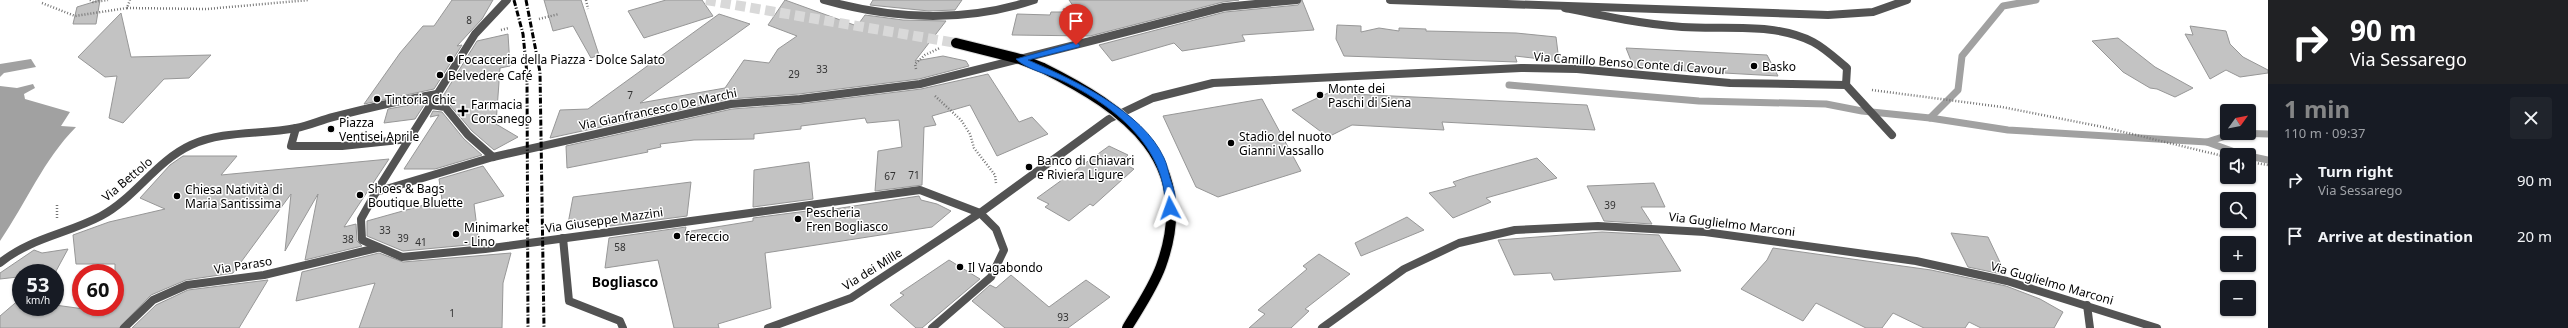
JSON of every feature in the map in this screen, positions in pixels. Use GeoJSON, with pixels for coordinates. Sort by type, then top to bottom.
{"type":"FeatureCollection","features":[{"type":"Feature","properties":{"kind":"main road"},"geometry":{"type":"LineString","coordinates":[[956,42],[1020,59],[1043,68],[1102,100],[1138,128],[1159,157],[1170,195],[1169,235],[1157,275],[1127,328]]}},
{"type":"Feature","properties":{"kind":"street","name":"Via Giuseppe Mazzini"},"geometry":{"type":"LineString","coordinates":[[507,0],[475,34],[376,192],[361,219],[362,240],[377,248],[402,257],[485,249],[920,190],[980,213],[996,229],[1004,250],[991,277],[932,328]]}},
{"type":"Feature","properties":{"kind":"street"},"geometry":{"type":"LineString","coordinates":[[824,0],[856,10],[895,17],[982,13],[1034,0]]}},
{"type":"Feature","properties":{"kind":"street","name":"Via Gianfrancesco De Marchi"},"geometry":{"type":"LineString","coordinates":[[376,192],[493,157],[731,104],[800,99],[920,84],[1224,7],[1297,0]]}},
{"type":"Feature","properties":{"kind":"street"},"geometry":{"type":"LineString","coordinates":[[1390,0],[1828,15],[1873,12],[1907,0]]}},
{"type":"Feature","properties":{"kind":"street"},"geometry":{"type":"LineString","coordinates":[[1553,5],[1606,18],[1678,26],[1771,31],[1800,37],[1823,48],[1847,68],[1846,85],[1892,135]]}},
{"type":"Feature","properties":{"kind":"street","name":"Via Camillo Benso Conte di Cavour"},"geometry":{"type":"LineString","coordinates":[[980,213],[1109,119],[1153,98],[1213,83],[1521,68],[1577,69],[1730,83],[1846,85]]}},
{"type":"Feature","properties":{"kind":"street"},"geometry":{"type":"LineString","coordinates":[[409,139],[342,146],[291,146],[296,128],[386,103],[437,94]]}},
{"type":"Feature","properties":{"kind":"street"},"geometry":{"type":"LineString","coordinates":[[431,105],[445,107],[468,135],[493,157]]}},
{"type":"Feature","properties":{"kind":"street","name":"Via Bettolo"},"geometry":{"type":"LineString","coordinates":[[0,263],[10,253],[36,240],[100,216],[118,205],[174,155],[192,144],[251,133],[296,128]]}},
{"type":"Feature","properties":{"kind":"street","name":"Via dei Mille"},"geometry":{"type":"LineString","coordinates":[[768,328],[851,298],[980,213]]}},
{"type":"Feature","properties":{"kind":"street","name":"Via Guglielmo Marconi"},"geometry":{"type":"LineString","coordinates":[[1322,328],[1364,295],[1414,262],[1460,243],[1516,230],[1620,225],[1706,231],[1916,261],[2004,280],[2156,328]]}},
{"type":"Feature","properties":{"kind":"street"},"geometry":{"type":"LineString","coordinates":[[563,238],[569,301],[620,321],[623,328]]}},
{"type":"Feature","properties":{"kind":"street","name":"Via Paraso"},"geometry":{"type":"LineString","coordinates":[[124,328],[153,300],[187,285],[264,275],[377,248]]}},
{"type":"Feature","properties":{"kind":"street"},"geometry":{"type":"LineString","coordinates":[[2087,305],[2090,328]]}},
{"type":"Feature","properties":{"kind":"path"},"geometry":{"type":"LineString","coordinates":[[90,0],[93,2],[108,0]]}},
{"type":"Feature","properties":{"kind":"path"},"geometry":{"type":"LineString","coordinates":[[127,8],[130,0]]}},
{"type":"Feature","properties":{"kind":"path"},"geometry":{"type":"LineString","coordinates":[[42,3],[75,16],[127,8],[207,9],[309,0]]}},
{"type":"Feature","properties":{"kind":"path"},"geometry":{"type":"LineString","coordinates":[[586,0],[588,9]]}},
{"type":"Feature","properties":{"kind":"path"},"geometry":{"type":"LineString","coordinates":[[539,19],[559,14]]}},
{"type":"Feature","properties":{"kind":"path"},"geometry":{"type":"LineString","coordinates":[[944,44],[925,55],[915,64],[920,84],[964,125],[970,134],[974,148],[995,175],[999,199]]}},
{"type":"Feature","properties":{"kind":"path"},"geometry":{"type":"LineString","coordinates":[[1846,85],[2002,107],[2103,127],[2220,155]]}},
{"type":"Feature","properties":{"kind":"path"},"geometry":{"type":"LineString","coordinates":[[2256,163],[2268,165]]}},
{"type":"Feature","properties":{"kind":"path"},"geometry":{"type":"LineString","coordinates":[[57,205],[57,219]]}},
{"type":"Feature","properties":{"kind":"shaded area"},"geometry":{"type":"Polygon","coordinates":[[[31,59],[36,67],[4,73],[0,77],[0,64],[31,59]]]}},
{"type":"Feature","properties":{"kind":"shaded area"},"geometry":{"type":"Polygon","coordinates":[[[33,84],[35,88],[24,94],[25,99],[70,112],[61,126],[76,127],[54,153],[0,241],[0,86],[17,88],[33,84]]]}},
{"type":"Feature","properties":{"kind":"building"},"geometry":{"type":"Polygon","coordinates":[[[100,0],[96,24],[73,24],[77,7],[100,0]]]}},
{"type":"Feature","properties":{"kind":"building"},"geometry":{"type":"Polygon","coordinates":[[[452,0],[493,0],[482,19],[457,46],[462,45],[434,89],[364,104],[400,53],[423,26],[434,26],[452,0]]]}},
{"type":"Feature","properties":{"kind":"building"},"geometry":{"type":"Polygon","coordinates":[[[544,0],[581,0],[599,55],[591,58],[573,26],[553,31],[544,0]]]}},
{"type":"Feature","properties":{"kind":"building"},"geometry":{"type":"Polygon","coordinates":[[[666,0],[702,0],[713,16],[644,38],[628,11],[666,0]]]}},
{"type":"Feature","properties":{"kind":"building"},"geometry":{"type":"Polygon","coordinates":[[[785,0],[857,26],[865,15],[903,20],[946,21],[915,61],[943,56],[966,61],[969,66],[919,79],[799,94],[730,99],[550,138],[560,110],[588,109],[719,14],[750,24],[640,103],[725,88],[744,60],[769,63],[778,49],[797,36],[768,25],[785,0]]]}},
{"type":"Feature","properties":{"kind":"building"},"geometry":{"type":"Polygon","coordinates":[[[873,0],[962,0],[955,10],[929,11],[870,5],[873,0]]]}},
{"type":"Feature","properties":{"kind":"building"},"geometry":{"type":"Polygon","coordinates":[[[1069,0],[1239,0],[1223,2],[1090,36],[1012,35],[1017,14],[1050,15],[1051,12],[1064,12],[1063,9],[1074,7],[1069,0]]]}},
{"type":"Feature","properties":{"kind":"building"},"geometry":{"type":"Polygon","coordinates":[[[1302,0],[1314,30],[1242,35],[1245,41],[1182,51],[1174,43],[1112,61],[1099,45],[1225,12],[1298,5],[1302,0]]]}},
{"type":"Feature","properties":{"kind":"building"},"geometry":{"type":"Polygon","coordinates":[[[121,13],[131,57],[211,55],[189,78],[164,79],[123,123],[109,118],[117,76],[105,77],[78,57],[121,13]]]}},
{"type":"Feature","properties":{"kind":"building"},"geometry":{"type":"Polygon","coordinates":[[[1337,25],[1361,26],[1361,32],[1379,28],[1399,31],[1399,28],[1426,29],[1426,31],[1516,33],[1556,37],[1559,61],[1515,56],[1517,62],[1344,56],[1336,39],[1337,25]]]}},
{"type":"Feature","properties":{"kind":"building"},"geometry":{"type":"Polygon","coordinates":[[[2190,26],[2226,31],[2230,44],[2243,57],[2268,70],[2268,73],[2240,77],[2226,70],[2210,79],[2185,34],[2193,35],[2190,26]]]}},
{"type":"Feature","properties":{"kind":"building"},"geometry":{"type":"Polygon","coordinates":[[[508,34],[510,66],[500,68],[496,124],[518,137],[494,150],[472,131],[449,104],[440,101],[477,41],[508,34]]]}},
{"type":"Feature","properties":{"kind":"building"},"geometry":{"type":"Polygon","coordinates":[[[2118,38],[2155,67],[2193,88],[2175,97],[2157,89],[2150,88],[2123,72],[2092,41],[2118,38]]]}},
{"type":"Feature","properties":{"kind":"building"},"geometry":{"type":"Polygon","coordinates":[[[1626,48],[1767,55],[1778,76],[1634,68],[1626,48]]]}},
{"type":"Feature","properties":{"kind":"building"},"geometry":{"type":"Polygon","coordinates":[[[988,74],[1019,122],[1032,117],[1048,134],[997,156],[970,105],[932,116],[936,125],[924,127],[922,185],[875,191],[878,151],[902,147],[899,120],[867,123],[865,118],[801,126],[801,129],[754,134],[754,139],[694,140],[660,144],[661,147],[647,150],[648,152],[567,168],[566,146],[732,109],[800,104],[921,89],[988,74]]]}},
{"type":"Feature","properties":{"kind":"building"},"geometry":{"type":"Polygon","coordinates":[[[1328,93],[1587,105],[1595,130],[1442,122],[1444,130],[1352,125],[1328,137],[1292,110],[1328,93]]]}},
{"type":"Feature","properties":{"kind":"building","name":"Stadio del nuoto Gianni Vassallo"},"geometry":{"type":"Polygon","coordinates":[[[1262,99],[1301,171],[1218,197],[1196,187],[1163,116],[1262,99]]]}},
{"type":"Feature","properties":{"kind":"building"},"geometry":{"type":"Polygon","coordinates":[[[426,102],[415,119],[384,123],[388,109],[426,102]]]}},
{"type":"Feature","properties":{"kind":"building"},"geometry":{"type":"Polygon","coordinates":[[[433,111],[442,112],[464,139],[482,155],[435,169],[404,169],[439,115],[430,117],[433,111]]]}},
{"type":"Feature","properties":{"kind":"building"},"geometry":{"type":"Polygon","coordinates":[[[1109,146],[1128,155],[1124,159],[1130,162],[1126,165],[1134,169],[1093,206],[1090,204],[1069,221],[1045,207],[1049,204],[1037,198],[1109,146]]]}},
{"type":"Feature","properties":{"kind":"building"},"geometry":{"type":"Polygon","coordinates":[[[183,156],[237,156],[221,175],[389,159],[344,227],[356,224],[357,241],[362,246],[305,260],[318,194],[285,251],[291,194],[233,273],[186,280],[151,295],[119,328],[0,328],[0,316],[12,306],[12,316],[64,316],[64,306],[72,307],[72,316],[124,316],[124,264],[76,264],[73,235],[109,222],[165,209],[140,198],[170,165],[183,156]]]}},
{"type":"Feature","properties":{"kind":"building"},"geometry":{"type":"Polygon","coordinates":[[[1537,158],[1557,178],[1486,198],[1491,202],[1453,218],[1429,193],[1456,186],[1453,182],[1468,177],[1537,158]]]}},
{"type":"Feature","properties":{"kind":"building"},"geometry":{"type":"Polygon","coordinates":[[[809,162],[813,199],[753,207],[754,170],[809,162]]]}},
{"type":"Feature","properties":{"kind":"building"},"geometry":{"type":"Polygon","coordinates":[[[483,166],[504,196],[474,204],[479,244],[403,251],[367,236],[367,221],[442,200],[439,179],[483,166]]]}},
{"type":"Feature","properties":{"kind":"building"},"geometry":{"type":"Polygon","coordinates":[[[691,182],[687,216],[610,226],[610,223],[567,229],[573,197],[691,182]]]}},
{"type":"Feature","properties":{"kind":"building"},"geometry":{"type":"Polygon","coordinates":[[[1654,183],[1665,207],[1641,207],[1652,224],[1604,221],[1587,186],[1654,183]]]}},
{"type":"Feature","properties":{"kind":"building"},"geometry":{"type":"Polygon","coordinates":[[[919,196],[921,200],[937,204],[951,211],[932,227],[765,253],[771,308],[718,324],[719,328],[674,328],[658,260],[605,268],[609,238],[686,227],[685,232],[753,221],[753,218],[815,210],[815,212],[919,196]]]}},
{"type":"Feature","properties":{"kind":"building"},"geometry":{"type":"Polygon","coordinates":[[[1407,217],[1424,230],[1361,256],[1355,243],[1407,217]]]}},
{"type":"Feature","properties":{"kind":"building"},"geometry":{"type":"Polygon","coordinates":[[[1602,232],[1659,235],[1681,271],[1554,280],[1551,273],[1514,275],[1498,240],[1602,232]]]}},
{"type":"Feature","properties":{"kind":"building"},"geometry":{"type":"Polygon","coordinates":[[[1951,233],[1988,237],[2006,275],[1968,267],[1951,233]]]}},
{"type":"Feature","properties":{"kind":"building"},"geometry":{"type":"Polygon","coordinates":[[[1773,248],[1931,270],[2006,286],[2040,299],[2063,312],[2054,328],[1981,328],[1969,322],[1965,328],[1924,328],[1893,313],[1882,328],[1866,328],[1816,303],[1803,321],[1741,289],[1767,260],[1773,248]]]}},
{"type":"Feature","properties":{"kind":"building"},"geometry":{"type":"Polygon","coordinates":[[[68,249],[60,264],[13,264],[34,250],[42,253],[68,249]]]}},
{"type":"Feature","properties":{"kind":"building"},"geometry":{"type":"Polygon","coordinates":[[[379,253],[403,262],[511,253],[503,283],[502,328],[359,328],[375,283],[296,301],[302,272],[379,253]]]}},
{"type":"Feature","properties":{"kind":"building"},"geometry":{"type":"Polygon","coordinates":[[[1319,254],[1350,274],[1305,309],[1309,311],[1291,328],[1249,328],[1265,314],[1258,310],[1307,269],[1303,266],[1319,254]]]}},
{"type":"Feature","properties":{"kind":"building"},"geometry":{"type":"Polygon","coordinates":[[[949,260],[980,279],[922,328],[916,328],[890,305],[904,295],[900,293],[949,260]]]}},
{"type":"Feature","properties":{"kind":"building"},"geometry":{"type":"Polygon","coordinates":[[[12,265],[12,278],[0,279],[0,273],[12,265]]]}},
{"type":"Feature","properties":{"kind":"building"},"geometry":{"type":"Polygon","coordinates":[[[1011,275],[1049,307],[1086,280],[1110,297],[1068,328],[1005,328],[972,301],[990,285],[996,288],[1011,275]]]}},
{"type":"Feature","properties":{"kind":"building"},"geometry":{"type":"Polygon","coordinates":[[[268,280],[239,328],[132,328],[156,305],[188,290],[268,280]]]}},
{"type":"Feature","properties":{"kind":"waterway"},"geometry":{"type":"LineString","coordinates":[[1930,118],[1958,90],[1962,56],[2003,6],[2036,0]]}},
{"type":"Feature","properties":{"kind":"waterway"},"geometry":{"type":"LineString","coordinates":[[1509,85],[1699,101],[1826,104],[1862,111],[1930,118]]}},
{"type":"Feature","properties":{"kind":"waterway"},"geometry":{"type":"LineString","coordinates":[[1930,118],[2008,130],[2207,142]]}},
{"type":"Feature","properties":{"kind":"waterway"},"geometry":{"type":"LineString","coordinates":[[2207,142],[2235,133],[2268,134]]}},
{"type":"Feature","properties":{"kind":"waterway"},"geometry":{"type":"LineString","coordinates":[[2207,142],[2224,148]]}},
{"type":"Feature","properties":{"kind":"waterway"},"geometry":{"type":"LineString","coordinates":[[2256,157],[2268,160]]}},
{"type":"Feature","properties":{"kind":"tunnel"},"geometry":{"type":"LineString","coordinates":[[706,0],[956,43]]}},
{"type":"Feature","properties":{"kind":"railway"},"geometry":{"type":"LineString","coordinates":[[514,0],[523,34],[527,74],[528,328]]}},
{"type":"Feature","properties":{"kind":"railway"},"geometry":{"type":"LineString","coordinates":[[526,0],[540,72],[544,328]]}},
{"type":"Feature","properties":{"kind":"place","name":"Focacceria della Piazza - Dolce Salato"},"geometry":{"type":"Point","coordinates":[450,59]}},
{"type":"Feature","properties":{"kind":"place","name":"Basko"},"geometry":{"type":"Point","coordinates":[1754,66]}},
{"type":"Feature","properties":{"kind":"place","name":"Belvedere Café"},"geometry":{"type":"Point","coordinates":[440,75]}},
{"type":"Feature","properties":{"kind":"place","name":"Monte dei Paschi di Siena"},"geometry":{"type":"Point","coordinates":[1320,95]}},
{"type":"Feature","properties":{"kind":"place","name":"Tintoria Chic"},"geometry":{"type":"Point","coordinates":[377,99]}},
{"type":"Feature","properties":{"kind":"place","name":"Farmacia Corsanego"},"geometry":{"type":"Point","coordinates":[463,111]}},
{"type":"Feature","properties":{"kind":"place","name":"Piazza Ventisei Aprile"},"geometry":{"type":"Point","coordinates":[331,129]}},
{"type":"Feature","properties":{"kind":"place","name":"Stadio del nuoto Gianni Vassallo"},"geometry":{"type":"Point","coordinates":[1231,143]}},
{"type":"Feature","properties":{"kind":"place","name":"Banco di Chiavari e Riviera Ligure"},"geometry":{"type":"Point","coordinates":[1029,167]}},
{"type":"Feature","properties":{"kind":"place","name":"Shoes & Bags Boutique Bluette"},"geometry":{"type":"Point","coordinates":[360,195]}},
{"type":"Feature","properties":{"kind":"place","name":"Chiesa Natività di Maria Santissima"},"geometry":{"type":"Point","coordinates":[177,196]}},
{"type":"Feature","properties":{"kind":"place","name":"Pescheria Fren Bogliasco"},"geometry":{"type":"Point","coordinates":[798,219]}},
{"type":"Feature","properties":{"kind":"place","name":"Minimarket - Lino"},"geometry":{"type":"Point","coordinates":[456,234]}},
{"type":"Feature","properties":{"kind":"place","name":"fereccio"},"geometry":{"type":"Point","coordinates":[677,236]}},
{"type":"Feature","properties":{"kind":"place","name":"Il Vagabondo"},"geometry":{"type":"Point","coordinates":[960,267]}},
{"type":"Feature","properties":{"kind":"district","name":"Bogliasco"},"geometry":{"type":"Point","coordinates":[625,281]}},
{"type":"Feature","properties":{"kind":"route"},"geometry":{"type":"LineString","coordinates":[[1076,45],[1020,59],[1067,80],[1102,100],[1138,128],[1159,157],[1170,195],[1170,208]]}}]}
